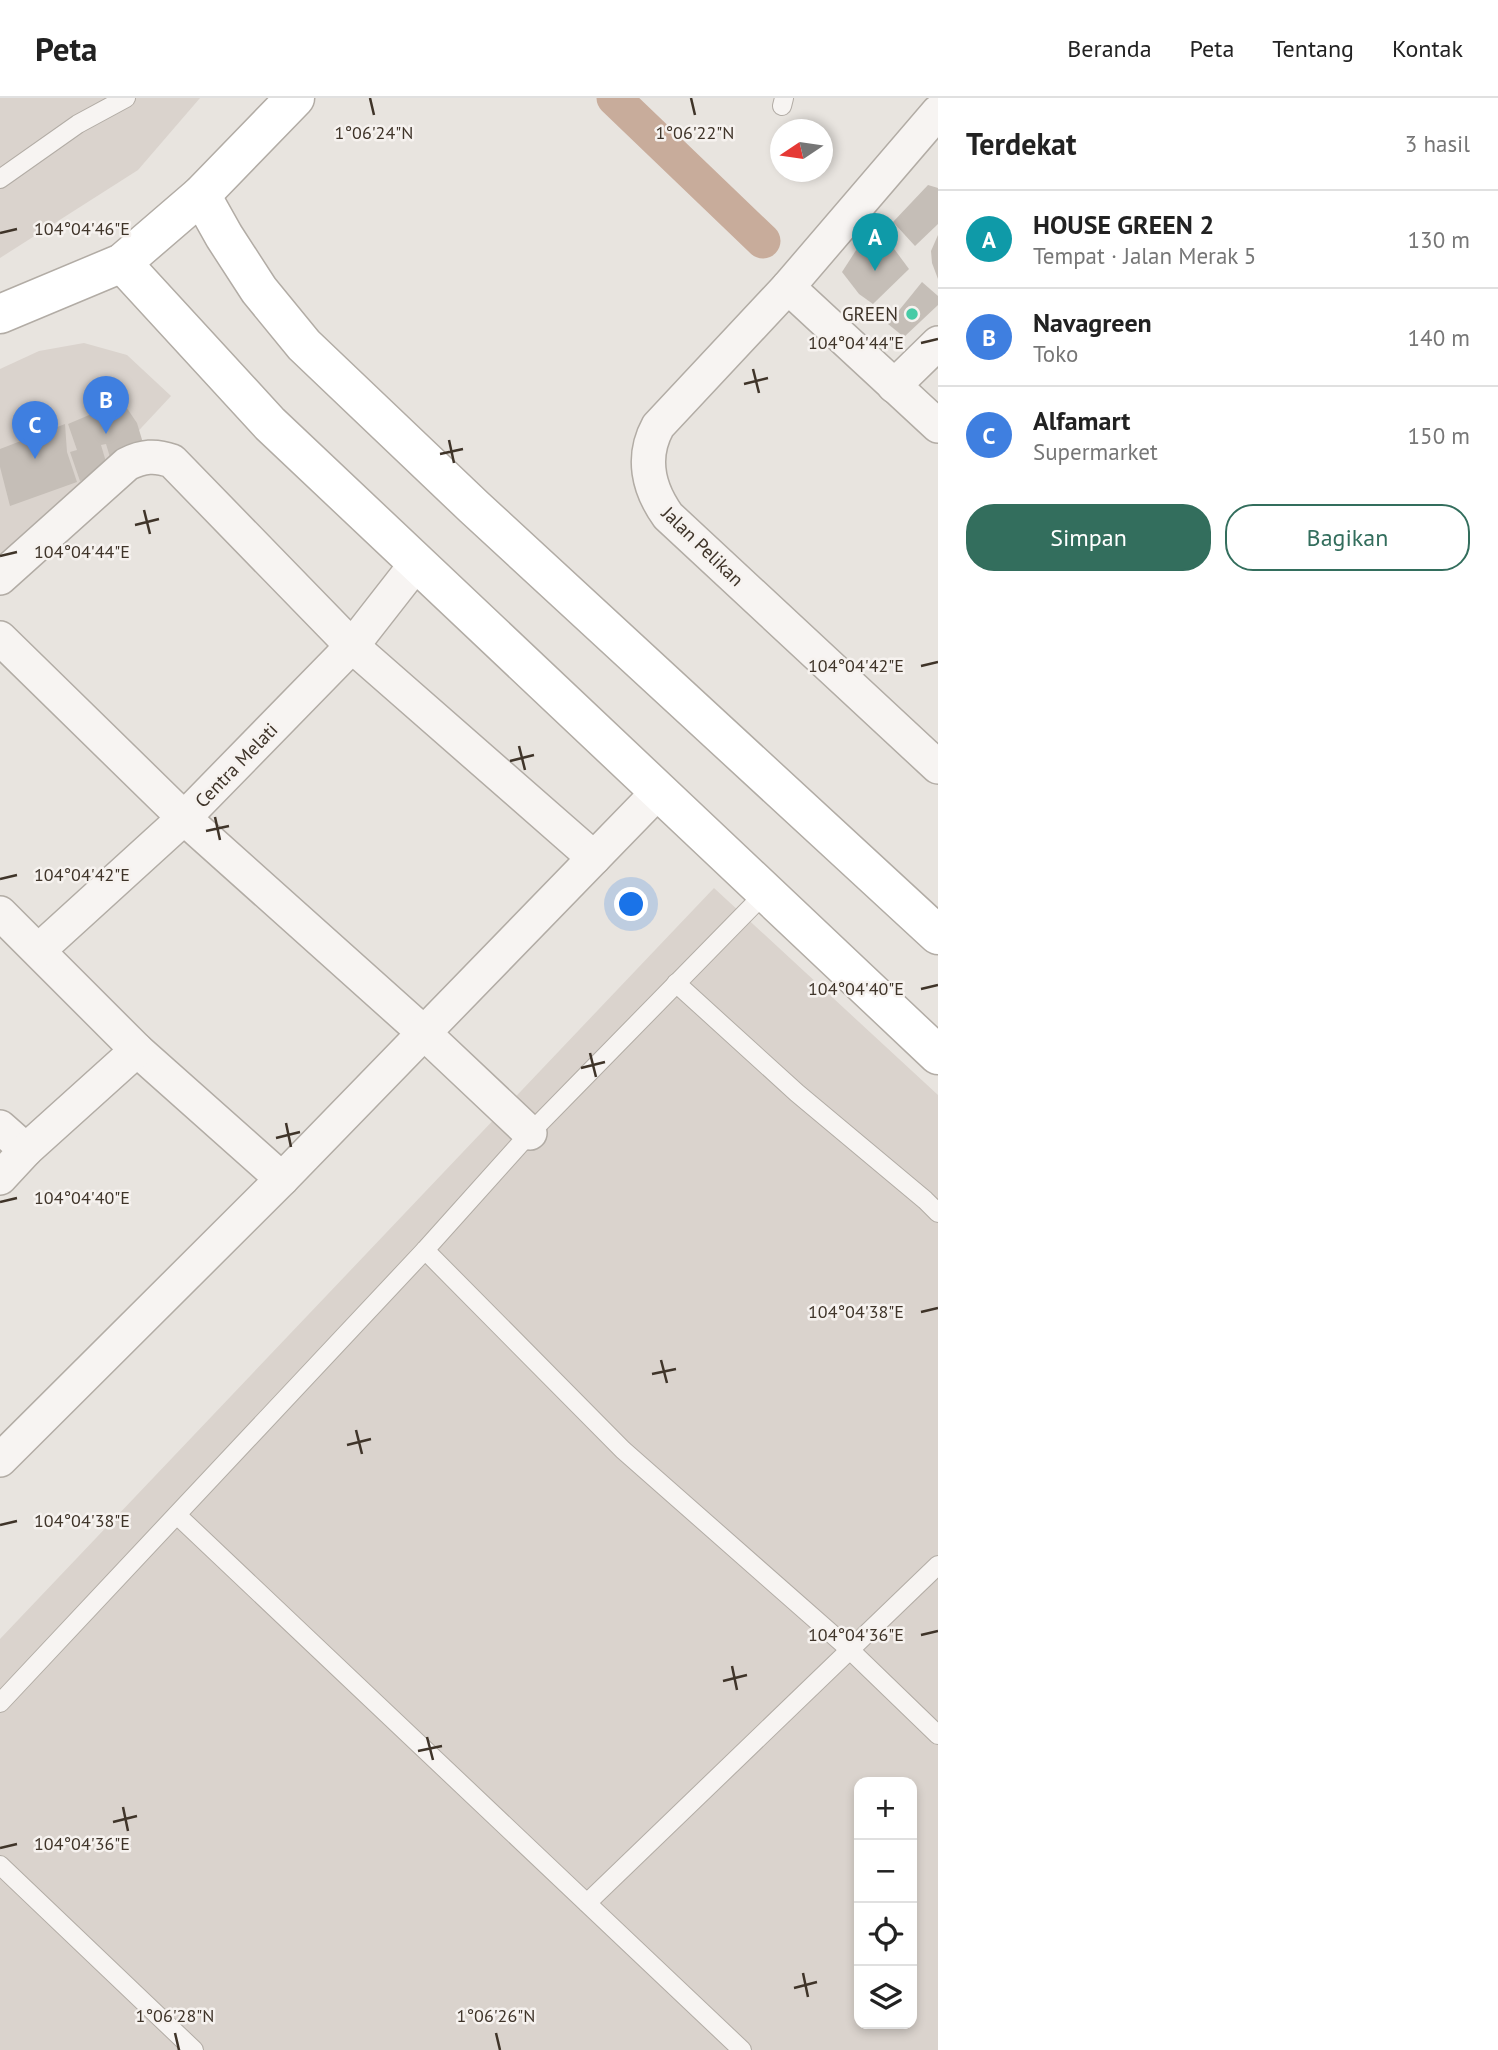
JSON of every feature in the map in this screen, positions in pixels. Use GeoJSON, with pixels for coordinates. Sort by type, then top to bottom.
{"type":"FeatureCollection","features":[{"type":"Feature","properties":{"kind":"main road"},"geometry":{"type":"LineString","coordinates":[[0,314],[122,263],[201,195],[295,98]]}},
{"type":"Feature","properties":{"kind":"main road"},"geometry":{"type":"LineString","coordinates":[[201,195],[259,290],[304,345],[484,517],[938,935]]}},
{"type":"Feature","properties":{"kind":"main road"},"geometry":{"type":"LineString","coordinates":[[122,263],[271,424],[938,1055]]}},
{"type":"Feature","properties":{"kind":"street","name":"Jalan Pelikan"},"geometry":{"type":"LineString","coordinates":[[938,112],[798,275],[658,426],[648,451],[651,487],[668,516],[938,767]]}},
{"type":"Feature","properties":{"kind":"street"},"geometry":{"type":"LineString","coordinates":[[798,275],[894,386],[938,426]]}},
{"type":"Feature","properties":{"kind":"street"},"geometry":{"type":"LineString","coordinates":[[894,386],[938,343]]}},
{"type":"Feature","properties":{"kind":"street"},"geometry":{"type":"LineString","coordinates":[[0,578],[127,464],[140,458],[162,457],[172,461],[352,646],[594,858]]}},
{"type":"Feature","properties":{"kind":"street","name":"Centra Melati"},"geometry":{"type":"LineString","coordinates":[[39,950],[184,818],[352,646],[416,564]]}},
{"type":"Feature","properties":{"kind":"street"},"geometry":{"type":"LineString","coordinates":[[0,638],[184,818],[424,1032],[530,1133]]}},
{"type":"Feature","properties":{"kind":"street"},"geometry":{"type":"LineString","coordinates":[[0,1460],[282,1179],[659,791]]}},
{"type":"Feature","properties":{"kind":"street"},"geometry":{"type":"LineString","coordinates":[[0,914],[137,1050],[282,1179]]}},
{"type":"Feature","properties":{"kind":"street"},"geometry":{"type":"LineString","coordinates":[[0,1178],[26,1150],[137,1050]]}},
{"type":"Feature","properties":{"kind":"street"},"geometry":{"type":"LineString","coordinates":[[0,1126],[26,1150]]}},
{"type":"Feature","properties":{"kind":"lane"},"geometry":{"type":"LineString","coordinates":[[0,179],[78,124],[126,98]]}},
{"type":"Feature","properties":{"kind":"lane"},"geometry":{"type":"LineString","coordinates":[[0,1703],[425,1250],[530,1133],[766,892]]}},
{"type":"Feature","properties":{"kind":"lane"},"geometry":{"type":"LineString","coordinates":[[676,983],[797,1093],[926,1199],[938,1213]]}},
{"type":"Feature","properties":{"kind":"lane"},"geometry":{"type":"LineString","coordinates":[[425,1250],[623,1450],[849,1649],[938,1735]]}},
{"type":"Feature","properties":{"kind":"lane"},"geometry":{"type":"LineString","coordinates":[[177,1515],[742,2050]]}},
{"type":"Feature","properties":{"kind":"lane"},"geometry":{"type":"LineString","coordinates":[[587,1903],[938,1565]]}},
{"type":"Feature","properties":{"kind":"lane"},"geometry":{"type":"LineString","coordinates":[[0,1865],[194,2050]]}},
{"type":"Feature","properties":{"kind":"shaded area"},"geometry":{"type":"Polygon","coordinates":[[[0,98],[200,98],[138,170],[0,258],[0,98]]]}},
{"type":"Feature","properties":{"kind":"shaded area"},"geometry":{"type":"Polygon","coordinates":[[[84,343],[127,355],[171,396],[0,579],[0,369],[39,351],[84,343]]]}},
{"type":"Feature","properties":{"kind":"shaded area"},"geometry":{"type":"Polygon","coordinates":[[[714,888],[938,1095],[938,2050],[0,2050],[0,1639],[714,888]]]}},
{"type":"Feature","properties":{"kind":"building"},"geometry":{"type":"Polygon","coordinates":[[[928,185],[938,188],[938,224],[915,246],[893,222],[928,185]]]}},
{"type":"Feature","properties":{"kind":"building"},"geometry":{"type":"Polygon","coordinates":[[[938,235],[938,279],[931,251],[938,235]]]}},
{"type":"Feature","properties":{"kind":"building"},"geometry":{"type":"Polygon","coordinates":[[[886,238],[909,269],[873,304],[859,294],[842,272],[862,241],[886,238]]]}},
{"type":"Feature","properties":{"kind":"building","name":"GREEN"},"geometry":{"type":"Polygon","coordinates":[[[922,282],[938,296],[938,305],[904,337],[888,324],[922,282]]]}},
{"type":"Feature","properties":{"kind":"building"},"geometry":{"type":"Polygon","coordinates":[[[122,401],[137,423],[146,453],[113,467],[106,444],[101,445],[109,472],[80,481],[70,452],[77,450],[68,424],[122,401]]]}},
{"type":"Feature","properties":{"kind":"building"},"geometry":{"type":"Polygon","coordinates":[[[65,424],[67,452],[77,482],[10,506],[0,467],[0,449],[65,424]]]}},
{"type":"Feature","properties":{"kind":"waterway"},"geometry":{"type":"LineString","coordinates":[[614,98],[763,241]]}},
{"type":"Feature","properties":{"kind":"place","name":"HOUSE GREEN 2"},"geometry":{"type":"Point","coordinates":[875,271]}},
{"type":"Feature","properties":{"kind":"place","name":"GREEN"},"geometry":{"type":"Point","coordinates":[912,314]}},
{"type":"Feature","properties":{"kind":"place","name":"Navagreen"},"geometry":{"type":"Point","coordinates":[106,434]}},
{"type":"Feature","properties":{"kind":"place","name":"Alfamart"},"geometry":{"type":"Point","coordinates":[35,459]}}]}
